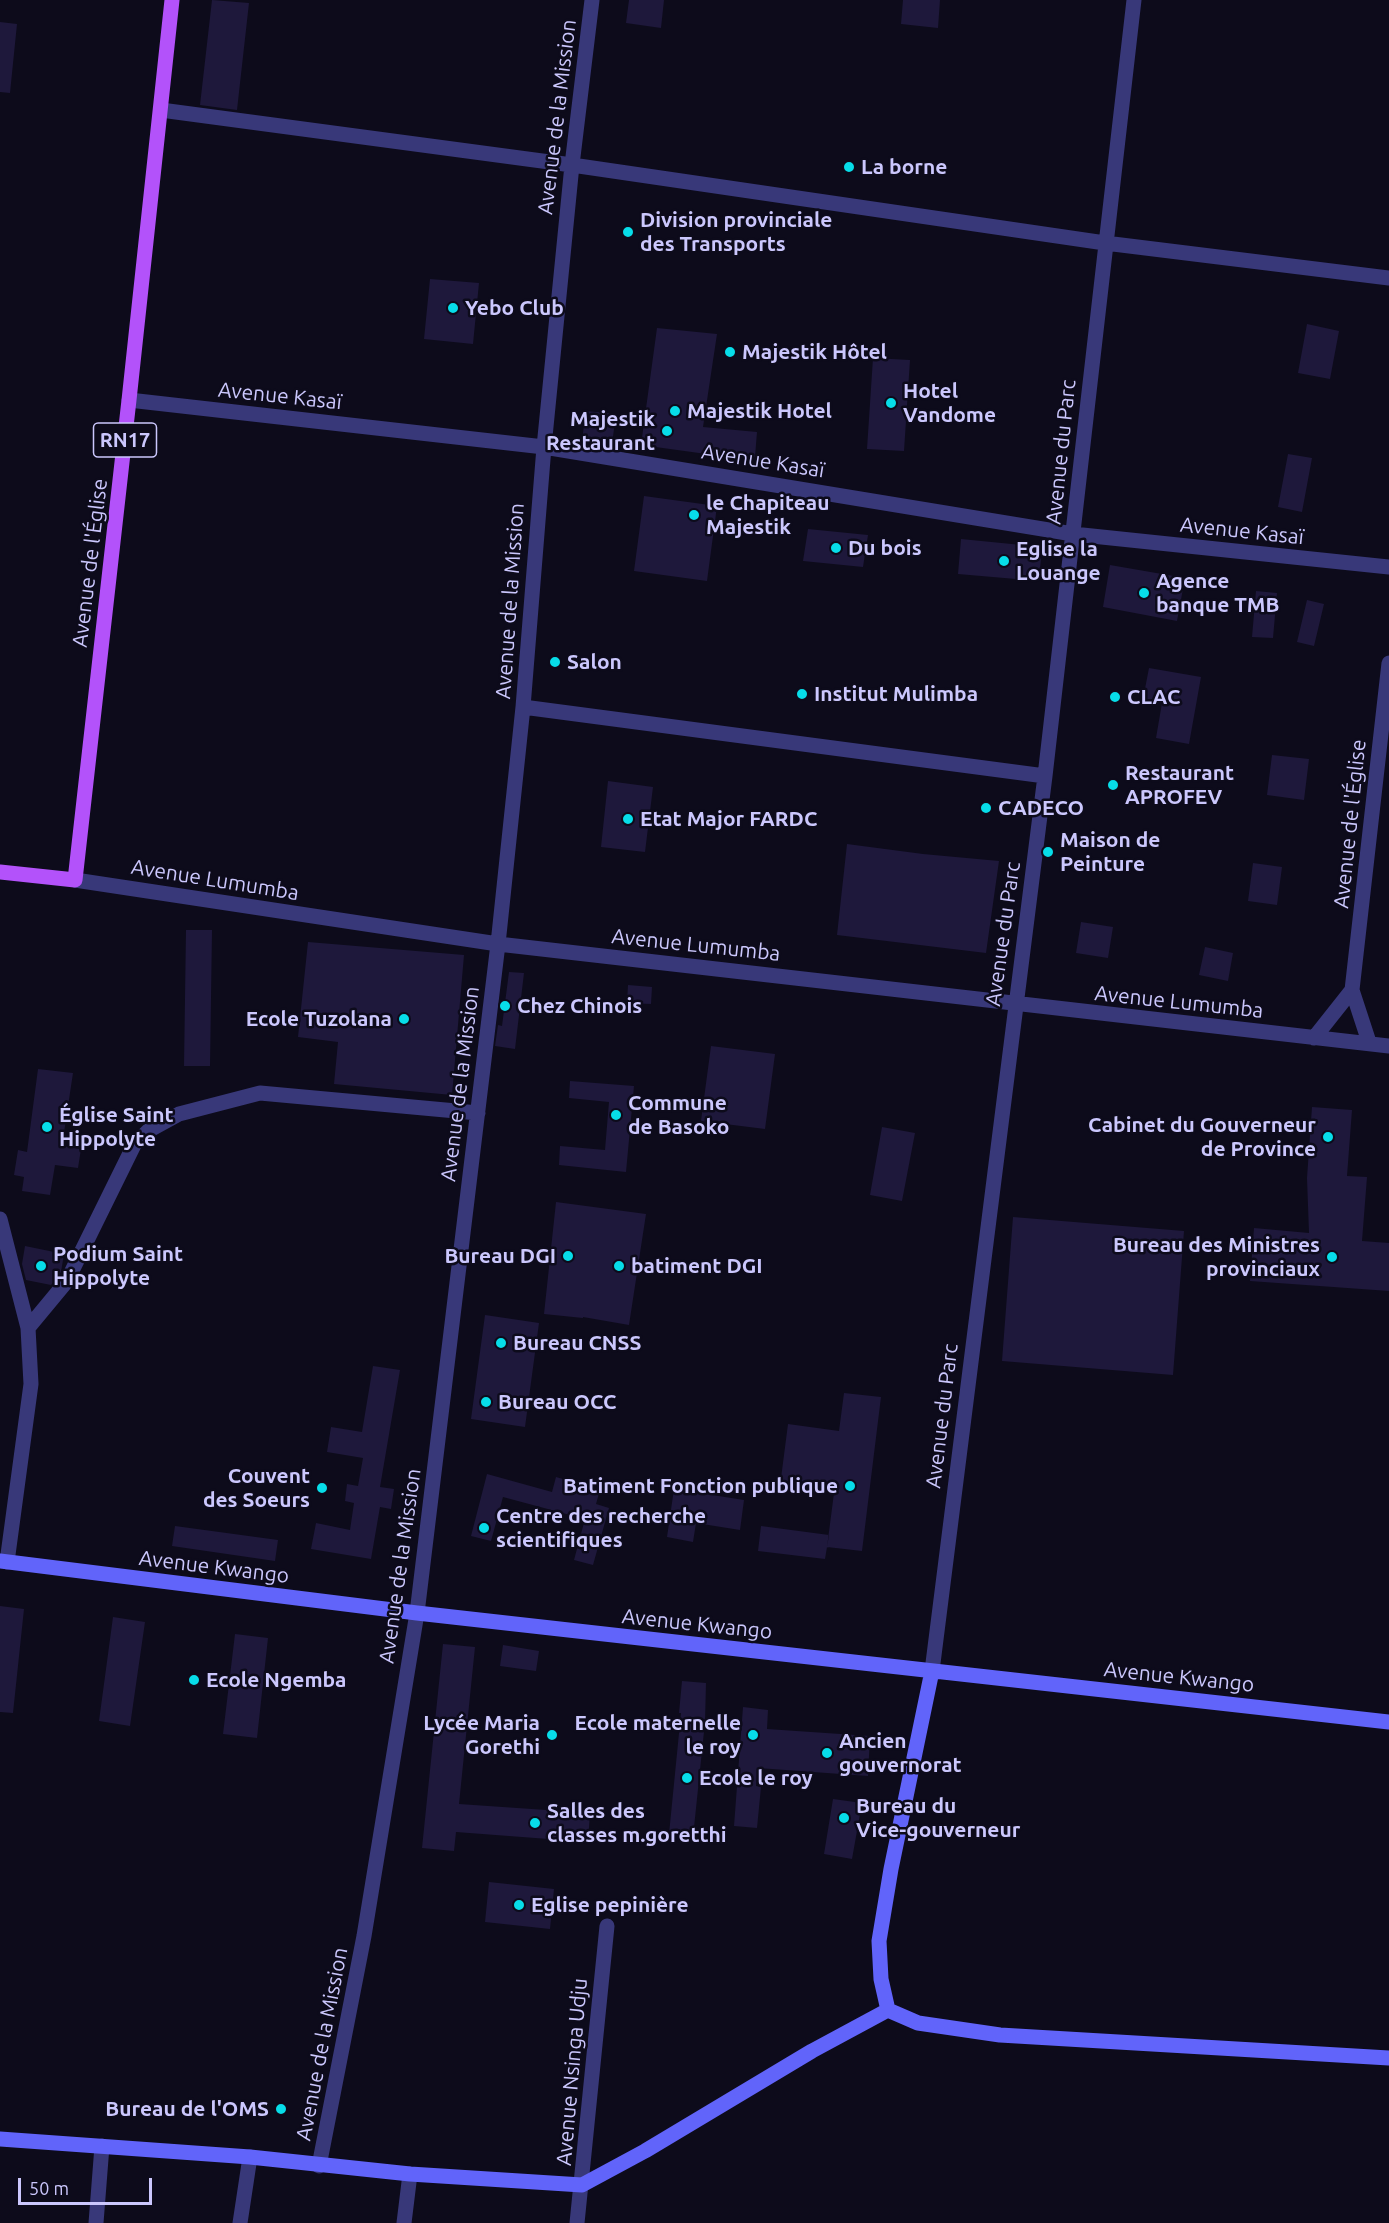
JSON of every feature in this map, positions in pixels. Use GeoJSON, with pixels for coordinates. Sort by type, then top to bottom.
{"type":"FeatureCollection","features":[{"type":"Feature","properties":{"kind":"main road","name":"Avenue de l'Église"},"geometry":{"type":"LineString","coordinates":[[75,880],[172,0]]}},
{"type":"Feature","properties":{"kind":"main road","name":"Avenue Lumumba"},"geometry":{"type":"LineString","coordinates":[[0,872],[75,880]]}},
{"type":"Feature","properties":{"kind":"street","name":"Avenue de la Mission"},"geometry":{"type":"LineString","coordinates":[[319,2166],[364,1936],[417,1613],[498,944],[524,707],[544,447],[572,165],[592,0]]}},
{"type":"Feature","properties":{"kind":"street","name":"Avenue du Parc"},"geometry":{"type":"LineString","coordinates":[[888,2010],[881,1979],[879,1941],[891,1869],[932,1671],[1014,1004],[1045,776],[1134,0]]}},
{"type":"Feature","properties":{"kind":"street"},"geometry":{"type":"LineString","coordinates":[[161,110],[572,165],[1105,243],[1389,278]]}},
{"type":"Feature","properties":{"kind":"street","name":"Avenue Kasaï"},"geometry":{"type":"LineString","coordinates":[[129,400],[544,447],[1073,534],[1389,567]]}},
{"type":"Feature","properties":{"kind":"street","name":"Avenue de l'Église"},"geometry":{"type":"LineString","coordinates":[[1352,990],[1389,663]]}},
{"type":"Feature","properties":{"kind":"street"},"geometry":{"type":"LineString","coordinates":[[524,707],[1045,776]]}},
{"type":"Feature","properties":{"kind":"street","name":"Avenue Lumumba"},"geometry":{"type":"LineString","coordinates":[[75,880],[498,944],[1389,1046]]}},
{"type":"Feature","properties":{"kind":"street"},"geometry":{"type":"LineString","coordinates":[[1314,1038],[1352,990]]}},
{"type":"Feature","properties":{"kind":"street"},"geometry":{"type":"LineString","coordinates":[[1352,990],[1369,1042]]}},
{"type":"Feature","properties":{"kind":"street"},"geometry":{"type":"LineString","coordinates":[[28,1328],[67,1281],[134,1145],[148,1131],[179,1114],[260,1093],[478,1113]]}},
{"type":"Feature","properties":{"kind":"street"},"geometry":{"type":"LineString","coordinates":[[0,1219],[28,1328],[31,1384],[4,1562]]}},
{"type":"Feature","properties":{"kind":"street","name":"Avenue Kwango"},"geometry":{"type":"LineString","coordinates":[[4,1562],[417,1613],[1389,1722]]}},
{"type":"Feature","properties":{"kind":"street","name":"Avenue Nsinga Udju"},"geometry":{"type":"LineString","coordinates":[[577,2223],[607,1926]]}},
{"type":"Feature","properties":{"kind":"street"},"geometry":{"type":"LineString","coordinates":[[0,2139],[250,2157],[410,2174],[582,2185],[645,2151],[812,2050],[888,2010],[918,2023],[1000,2035],[1389,2058]]}},
{"type":"Feature","properties":{"kind":"street"},"geometry":{"type":"LineString","coordinates":[[96,2223],[102,2146]]}},
{"type":"Feature","properties":{"kind":"street"},"geometry":{"type":"LineString","coordinates":[[240,2223],[250,2157]]}},
{"type":"Feature","properties":{"kind":"street"},"geometry":{"type":"LineString","coordinates":[[404,2223],[410,2174]]}},
{"type":"Feature","properties":{"kind":"building"},"geometry":{"type":"Polygon","coordinates":[[[212,0],[249,3],[237,110],[200,105],[212,0]]]}},
{"type":"Feature","properties":{"kind":"building"},"geometry":{"type":"Polygon","coordinates":[[[629,0],[664,0],[661,28],[626,23],[629,0]]]}},
{"type":"Feature","properties":{"kind":"building"},"geometry":{"type":"Polygon","coordinates":[[[903,0],[940,0],[938,28],[901,24],[903,0]]]}},
{"type":"Feature","properties":{"kind":"building"},"geometry":{"type":"Polygon","coordinates":[[[0,22],[17,24],[10,93],[0,92],[0,22]]]}},
{"type":"Feature","properties":{"kind":"building"},"geometry":{"type":"Polygon","coordinates":[[[430,279],[479,283],[473,344],[424,339],[430,279]]]}},
{"type":"Feature","properties":{"kind":"building"},"geometry":{"type":"Polygon","coordinates":[[[1307,324],[1339,331],[1330,379],[1298,373],[1307,324]]]}},
{"type":"Feature","properties":{"kind":"building","name":"Majestik Hotel"},"geometry":{"type":"Polygon","coordinates":[[[657,328],[717,334],[703,427],[757,432],[755,457],[699,453],[641,445],[657,328]]]}},
{"type":"Feature","properties":{"kind":"building"},"geometry":{"type":"Polygon","coordinates":[[[873,358],[910,360],[904,451],[867,449],[873,358]]]}},
{"type":"Feature","properties":{"kind":"building"},"geometry":{"type":"Polygon","coordinates":[[[586,411],[616,414],[612,444],[582,440],[586,411]]]}},
{"type":"Feature","properties":{"kind":"building"},"geometry":{"type":"Polygon","coordinates":[[[1288,454],[1312,458],[1302,512],[1278,507],[1288,454]]]}},
{"type":"Feature","properties":{"kind":"building"},"geometry":{"type":"Polygon","coordinates":[[[644,496],[717,506],[707,581],[634,571],[644,496]]]}},
{"type":"Feature","properties":{"kind":"building","name":"Du bois"},"geometry":{"type":"Polygon","coordinates":[[[808,529],[868,535],[863,567],[803,561],[808,529]]]}},
{"type":"Feature","properties":{"kind":"building"},"geometry":{"type":"Polygon","coordinates":[[[961,539],[1042,547],[1039,581],[958,574],[961,539]]]}},
{"type":"Feature","properties":{"kind":"building","name":"Agence banque TMB"},"geometry":{"type":"Polygon","coordinates":[[[1110,565],[1185,578],[1177,621],[1103,607],[1110,565]]]}},
{"type":"Feature","properties":{"kind":"building"},"geometry":{"type":"Polygon","coordinates":[[[1256,591],[1277,593],[1273,638],[1252,637],[1256,591]]]}},
{"type":"Feature","properties":{"kind":"building"},"geometry":{"type":"Polygon","coordinates":[[[1307,600],[1324,604],[1314,646],[1297,642],[1307,600]]]}},
{"type":"Feature","properties":{"kind":"building"},"geometry":{"type":"Polygon","coordinates":[[[1149,668],[1201,677],[1189,744],[1156,738],[1162,703],[1143,699],[1149,668]]]}},
{"type":"Feature","properties":{"kind":"building"},"geometry":{"type":"Polygon","coordinates":[[[1272,755],[1309,759],[1304,800],[1267,795],[1272,755]]]}},
{"type":"Feature","properties":{"kind":"building"},"geometry":{"type":"Polygon","coordinates":[[[608,781],[653,787],[645,852],[601,847],[608,781]]]}},
{"type":"Feature","properties":{"kind":"building"},"geometry":{"type":"Polygon","coordinates":[[[847,844],[999,861],[986,953],[837,935],[847,844]]]}},
{"type":"Feature","properties":{"kind":"building"},"geometry":{"type":"Polygon","coordinates":[[[1253,863],[1282,867],[1277,905],[1248,901],[1253,863]]]}},
{"type":"Feature","properties":{"kind":"building"},"geometry":{"type":"Polygon","coordinates":[[[1081,922],[1113,927],[1108,958],[1076,953],[1081,922]]]}},
{"type":"Feature","properties":{"kind":"building"},"geometry":{"type":"Polygon","coordinates":[[[186,930],[212,930],[210,1066],[184,1066],[186,930]]]}},
{"type":"Feature","properties":{"kind":"building"},"geometry":{"type":"Polygon","coordinates":[[[308,942],[464,955],[452,1095],[334,1084],[338,1042],[298,1037],[308,942]]]}},
{"type":"Feature","properties":{"kind":"building"},"geometry":{"type":"Polygon","coordinates":[[[1205,947],[1233,953],[1228,981],[1199,975],[1205,947]]]}},
{"type":"Feature","properties":{"kind":"building"},"geometry":{"type":"Polygon","coordinates":[[[509,972],[524,973],[515,1049],[495,1046],[498,1025],[502,1026],[509,972]]]}},
{"type":"Feature","properties":{"kind":"building"},"geometry":{"type":"Polygon","coordinates":[[[628,985],[652,987],[651,1004],[627,1003],[628,985]]]}},
{"type":"Feature","properties":{"kind":"building"},"geometry":{"type":"Polygon","coordinates":[[[711,1046],[775,1054],[765,1129],[701,1121],[711,1046]]]}},
{"type":"Feature","properties":{"kind":"building","name":"Église Saint Hippolyte"},"geometry":{"type":"Polygon","coordinates":[[[38,1069],[73,1073],[62,1146],[81,1149],[78,1168],[55,1165],[50,1195],[22,1191],[24,1177],[14,1175],[18,1150],[27,1152],[38,1069]]]}},
{"type":"Feature","properties":{"kind":"building"},"geometry":{"type":"Polygon","coordinates":[[[570,1081],[634,1086],[626,1172],[559,1165],[560,1146],[605,1150],[609,1102],[569,1098],[570,1081]]]}},
{"type":"Feature","properties":{"kind":"building"},"geometry":{"type":"Polygon","coordinates":[[[1312,1107],[1352,1110],[1347,1176],[1367,1177],[1362,1241],[1389,1243],[1389,1291],[1250,1281],[1254,1228],[1309,1233],[1307,1178],[1312,1107]]]}},
{"type":"Feature","properties":{"kind":"building"},"geometry":{"type":"Polygon","coordinates":[[[882,1127],[915,1133],[902,1201],[870,1195],[882,1127]]]}},
{"type":"Feature","properties":{"kind":"building"},"geometry":{"type":"Polygon","coordinates":[[[556,1202],[646,1214],[629,1325],[583,1317],[544,1314],[556,1202]]]}},
{"type":"Feature","properties":{"kind":"building"},"geometry":{"type":"Polygon","coordinates":[[[1013,1217],[1184,1231],[1173,1375],[1002,1361],[1013,1217]]]}},
{"type":"Feature","properties":{"kind":"building","name":"Podium Saint Hippolyte"},"geometry":{"type":"Polygon","coordinates":[[[25,1246],[64,1254],[61,1272],[51,1285],[26,1280],[22,1264],[25,1246]]]}},
{"type":"Feature","properties":{"kind":"building"},"geometry":{"type":"Polygon","coordinates":[[[485,1315],[539,1323],[525,1427],[471,1419],[485,1315]]]}},
{"type":"Feature","properties":{"kind":"building"},"geometry":{"type":"Polygon","coordinates":[[[373,1366],[400,1370],[380,1487],[394,1489],[391,1509],[380,1507],[371,1559],[311,1549],[316,1523],[350,1530],[354,1503],[345,1501],[347,1484],[358,1486],[363,1458],[327,1452],[331,1427],[362,1432],[373,1366]]]}},
{"type":"Feature","properties":{"kind":"building"},"geometry":{"type":"Polygon","coordinates":[[[844,1393],[881,1397],[862,1551],[827,1547],[834,1493],[780,1486],[788,1424],[839,1431],[844,1393]]]}},
{"type":"Feature","properties":{"kind":"building","name":"Centre des recherche scientifiques"},"geometry":{"type":"Polygon","coordinates":[[[487,1474],[552,1492],[556,1477],[600,1490],[596,1504],[609,1508],[593,1565],[574,1560],[585,1519],[503,1497],[491,1541],[471,1536],[487,1474]]]}},
{"type":"Feature","properties":{"kind":"building"},"geometry":{"type":"Polygon","coordinates":[[[674,1489],[744,1500],[740,1530],[696,1523],[693,1542],[667,1537],[674,1489]]]}},
{"type":"Feature","properties":{"kind":"building"},"geometry":{"type":"Polygon","coordinates":[[[175,1526],[278,1540],[275,1561],[172,1546],[175,1526]]]}},
{"type":"Feature","properties":{"kind":"building"},"geometry":{"type":"Polygon","coordinates":[[[761,1526],[829,1535],[825,1559],[758,1551],[761,1526]]]}},
{"type":"Feature","properties":{"kind":"building"},"geometry":{"type":"Polygon","coordinates":[[[0,1606],[24,1609],[13,1713],[0,1712],[0,1606]]]}},
{"type":"Feature","properties":{"kind":"building"},"geometry":{"type":"Polygon","coordinates":[[[113,1617],[145,1622],[130,1726],[99,1721],[113,1617]]]}},
{"type":"Feature","properties":{"kind":"building"},"geometry":{"type":"Polygon","coordinates":[[[235,1634],[268,1638],[257,1738],[223,1734],[235,1634]]]}},
{"type":"Feature","properties":{"kind":"building"},"geometry":{"type":"Polygon","coordinates":[[[443,1644],[475,1647],[459,1804],[590,1813],[588,1842],[456,1832],[454,1851],[422,1848],[443,1644]]]}},
{"type":"Feature","properties":{"kind":"building"},"geometry":{"type":"Polygon","coordinates":[[[503,1645],[539,1651],[536,1671],[500,1666],[503,1645]]]}},
{"type":"Feature","properties":{"kind":"building","name":"Ecole le roy"},"geometry":{"type":"Polygon","coordinates":[[[682,1681],[706,1683],[705,1722],[693,1837],[669,1834],[682,1681]]]}},
{"type":"Feature","properties":{"kind":"building"},"geometry":{"type":"Polygon","coordinates":[[[743,1707],[768,1710],[767,1729],[870,1736],[868,1776],[758,1768],[756,1786],[761,1787],[757,1828],[734,1826],[743,1707]]]}},
{"type":"Feature","properties":{"kind":"building","name":"Bureau du Vice-gouverneur"},"geometry":{"type":"Polygon","coordinates":[[[833,1799],[862,1803],[852,1859],[824,1854],[833,1799]]]}},
{"type":"Feature","properties":{"kind":"building","name":"Eglise pepinière"},"geometry":{"type":"Polygon","coordinates":[[[489,1882],[554,1889],[550,1929],[485,1922],[489,1882]]]}},
{"type":"Feature","properties":{"kind":"place","name":"La borne"},"geometry":{"type":"Point","coordinates":[849,167]}},
{"type":"Feature","properties":{"kind":"place","name":"Division provinciale des Transports"},"geometry":{"type":"Point","coordinates":[628,232]}},
{"type":"Feature","properties":{"kind":"place","name":"Yebo Club"},"geometry":{"type":"Point","coordinates":[453,308]}},
{"type":"Feature","properties":{"kind":"place","name":"Majestik Hôtel"},"geometry":{"type":"Point","coordinates":[730,352]}},
{"type":"Feature","properties":{"kind":"place","name":"Hotel Vandome"},"geometry":{"type":"Point","coordinates":[891,403]}},
{"type":"Feature","properties":{"kind":"place","name":"Majestik Hotel"},"geometry":{"type":"Point","coordinates":[675,411]}},
{"type":"Feature","properties":{"kind":"place","name":"Majestik Restaurant"},"geometry":{"type":"Point","coordinates":[667,431]}},
{"type":"Feature","properties":{"kind":"place","name":"le Chapiteau Majestik"},"geometry":{"type":"Point","coordinates":[694,515]}},
{"type":"Feature","properties":{"kind":"place","name":"Du bois"},"geometry":{"type":"Point","coordinates":[836,548]}},
{"type":"Feature","properties":{"kind":"place","name":"Eglise la Louange"},"geometry":{"type":"Point","coordinates":[1004,561]}},
{"type":"Feature","properties":{"kind":"place","name":"Agence banque TMB"},"geometry":{"type":"Point","coordinates":[1144,593]}},
{"type":"Feature","properties":{"kind":"place","name":"Salon"},"geometry":{"type":"Point","coordinates":[555,662]}},
{"type":"Feature","properties":{"kind":"place","name":"Institut Mulimba"},"geometry":{"type":"Point","coordinates":[802,694]}},
{"type":"Feature","properties":{"kind":"place","name":"CLAC"},"geometry":{"type":"Point","coordinates":[1115,697]}},
{"type":"Feature","properties":{"kind":"place","name":"Restaurant APROFEV"},"geometry":{"type":"Point","coordinates":[1113,785]}},
{"type":"Feature","properties":{"kind":"place","name":"CADECO"},"geometry":{"type":"Point","coordinates":[986,808]}},
{"type":"Feature","properties":{"kind":"place","name":"Etat Major FARDC"},"geometry":{"type":"Point","coordinates":[628,819]}},
{"type":"Feature","properties":{"kind":"place","name":"Maison de Peinture"},"geometry":{"type":"Point","coordinates":[1048,852]}},
{"type":"Feature","properties":{"kind":"place","name":"Chez Chinois"},"geometry":{"type":"Point","coordinates":[505,1006]}},
{"type":"Feature","properties":{"kind":"place","name":"Ecole Tuzolana"},"geometry":{"type":"Point","coordinates":[404,1019]}},
{"type":"Feature","properties":{"kind":"place","name":"Commune de Basoko"},"geometry":{"type":"Point","coordinates":[616,1115]}},
{"type":"Feature","properties":{"kind":"place","name":"Église Saint Hippolyte"},"geometry":{"type":"Point","coordinates":[47,1127]}},
{"type":"Feature","properties":{"kind":"place","name":"Cabinet du Gouverneur de Province"},"geometry":{"type":"Point","coordinates":[1328,1137]}},
{"type":"Feature","properties":{"kind":"place","name":"Bureau DGI"},"geometry":{"type":"Point","coordinates":[568,1256]}},
{"type":"Feature","properties":{"kind":"place","name":"Bureau des Ministres provinciaux"},"geometry":{"type":"Point","coordinates":[1332,1257]}},
{"type":"Feature","properties":{"kind":"place","name":"Podium Saint Hippolyte"},"geometry":{"type":"Point","coordinates":[41,1266]}},
{"type":"Feature","properties":{"kind":"place","name":"batiment DGI"},"geometry":{"type":"Point","coordinates":[619,1266]}},
{"type":"Feature","properties":{"kind":"place","name":"Bureau CNSS"},"geometry":{"type":"Point","coordinates":[501,1343]}},
{"type":"Feature","properties":{"kind":"place","name":"Bureau OCC"},"geometry":{"type":"Point","coordinates":[486,1402]}},
{"type":"Feature","properties":{"kind":"place","name":"Batiment Fonction publique"},"geometry":{"type":"Point","coordinates":[850,1486]}},
{"type":"Feature","properties":{"kind":"place","name":"Couvent des Soeurs"},"geometry":{"type":"Point","coordinates":[322,1488]}},
{"type":"Feature","properties":{"kind":"place","name":"Centre des recherche scientifiques"},"geometry":{"type":"Point","coordinates":[484,1528]}},
{"type":"Feature","properties":{"kind":"place","name":"Ecole Ngemba"},"geometry":{"type":"Point","coordinates":[194,1680]}},
{"type":"Feature","properties":{"kind":"place","name":"Lycée Maria Gorethi"},"geometry":{"type":"Point","coordinates":[552,1735]}},
{"type":"Feature","properties":{"kind":"place","name":"Ecole maternelle le roy"},"geometry":{"type":"Point","coordinates":[753,1735]}},
{"type":"Feature","properties":{"kind":"place","name":"Ancien gouvernorat"},"geometry":{"type":"Point","coordinates":[827,1753]}},
{"type":"Feature","properties":{"kind":"place","name":"Ecole le roy"},"geometry":{"type":"Point","coordinates":[687,1778]}},
{"type":"Feature","properties":{"kind":"place","name":"Bureau du Vice-gouverneur"},"geometry":{"type":"Point","coordinates":[844,1818]}},
{"type":"Feature","properties":{"kind":"place","name":"Salles des classes m.goretthi"},"geometry":{"type":"Point","coordinates":[535,1823]}},
{"type":"Feature","properties":{"kind":"place","name":"Eglise pepinière"},"geometry":{"type":"Point","coordinates":[519,1905]}},
{"type":"Feature","properties":{"kind":"place","name":"Bureau de l'OMS"},"geometry":{"type":"Point","coordinates":[281,2109]}}]}
